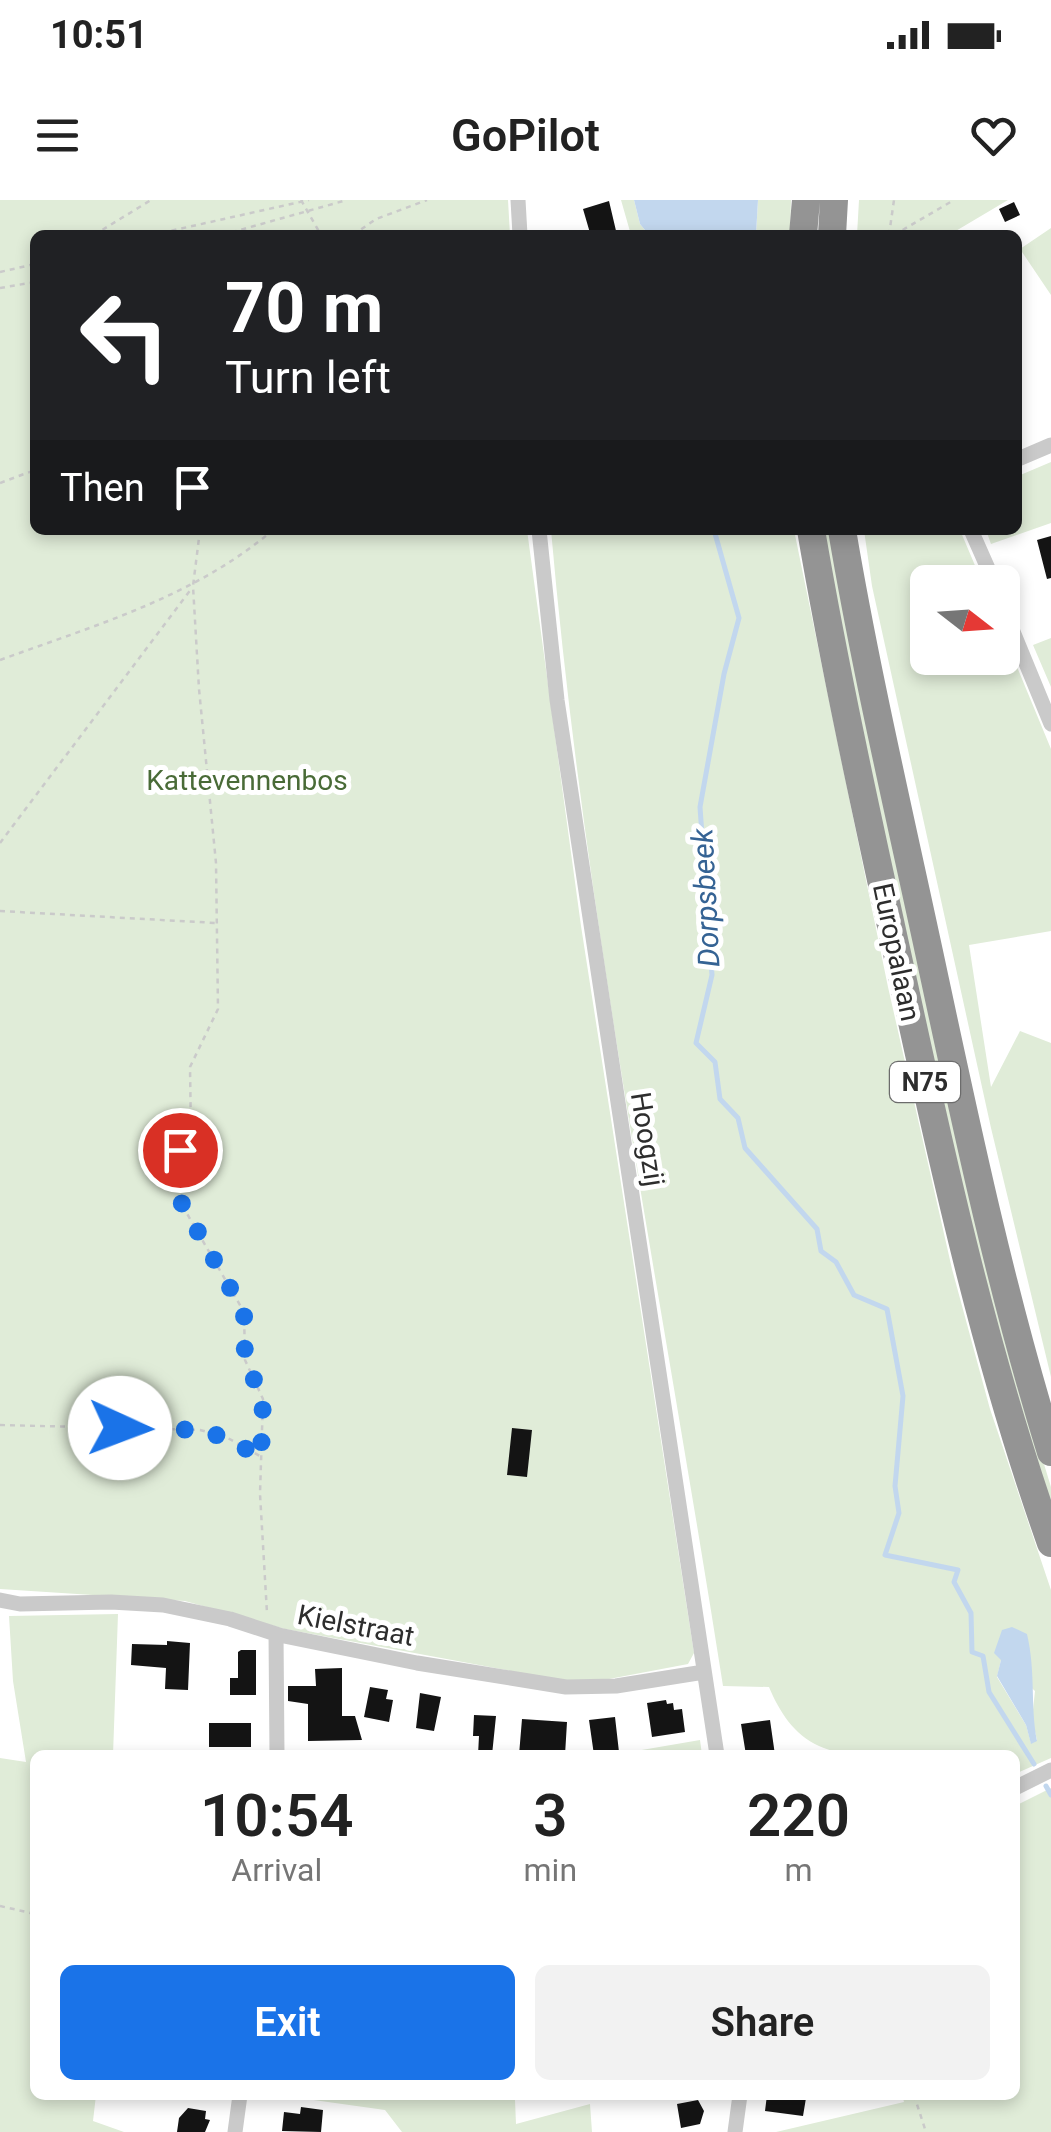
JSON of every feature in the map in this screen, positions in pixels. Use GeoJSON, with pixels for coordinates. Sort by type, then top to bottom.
{"type":"FeatureCollection","features":[{"type":"Feature","properties":{"kind":"highway"},"geometry":{"type":"LineString","coordinates":[[803,230],[806,200]]}},
{"type":"Feature","properties":{"kind":"highway"},"geometry":{"type":"LineString","coordinates":[[832,230],[834,200]]}},
{"type":"Feature","properties":{"kind":"highway","name":"Europalaan"},"geometry":{"type":"LineString","coordinates":[[813,535],[860,777],[960,1236],[990,1352],[1051,1543]]}},
{"type":"Feature","properties":{"kind":"highway","name":"Europalaan"},"geometry":{"type":"LineString","coordinates":[[843,535],[860,632],[965,1118],[997,1256],[1051,1452]]}},
{"type":"Feature","properties":{"kind":"street"},"geometry":{"type":"LineString","coordinates":[[518,200],[520,230]]}},
{"type":"Feature","properties":{"kind":"street"},"geometry":{"type":"LineString","coordinates":[[1022,457],[1051,445]]}},
{"type":"Feature","properties":{"kind":"street","name":"Hoogzij"},"geometry":{"type":"LineString","coordinates":[[540,535],[556,700],[717,1750]]}},
{"type":"Feature","properties":{"kind":"street"},"geometry":{"type":"LineString","coordinates":[[974,535],[987,565]]}},
{"type":"Feature","properties":{"kind":"street"},"geometry":{"type":"LineString","coordinates":[[1020,648],[1051,724]]}},
{"type":"Feature","properties":{"kind":"street","name":"Kielstraat"},"geometry":{"type":"LineString","coordinates":[[0,1600],[163,1605],[417,1663],[566,1687],[616,1686],[704,1672]]}},
{"type":"Feature","properties":{"kind":"street"},"geometry":{"type":"LineString","coordinates":[[271,1628],[277,1750]]}},
{"type":"Feature","properties":{"kind":"street"},"geometry":{"type":"LineString","coordinates":[[1020,1786],[1051,1770]]}},
{"type":"Feature","properties":{"kind":"street"},"geometry":{"type":"LineString","coordinates":[[235,2132],[239,2100]]}},
{"type":"Feature","properties":{"kind":"street"},"geometry":{"type":"LineString","coordinates":[[735,2132],[739,2100]]}},
{"type":"Feature","properties":{"kind":"path"},"geometry":{"type":"LineString","coordinates":[[102,230],[151,200]]}},
{"type":"Feature","properties":{"kind":"path"},"geometry":{"type":"LineString","coordinates":[[175,230],[309,200]]}},
{"type":"Feature","properties":{"kind":"path"},"geometry":{"type":"LineString","coordinates":[[240,230],[346,200]]}},
{"type":"Feature","properties":{"kind":"path"},"geometry":{"type":"LineString","coordinates":[[360,230],[376,219],[427,200]]}},
{"type":"Feature","properties":{"kind":"path"},"geometry":{"type":"LineString","coordinates":[[891,230],[894,200]]}},
{"type":"Feature","properties":{"kind":"path"},"geometry":{"type":"LineString","coordinates":[[900,230],[954,200]]}},
{"type":"Feature","properties":{"kind":"path"},"geometry":{"type":"LineString","coordinates":[[302,202],[318,230]]}},
{"type":"Feature","properties":{"kind":"path"},"geometry":{"type":"LineString","coordinates":[[0,272],[30,265]]}},
{"type":"Feature","properties":{"kind":"path"},"geometry":{"type":"LineString","coordinates":[[0,288],[30,283]]}},
{"type":"Feature","properties":{"kind":"path"},"geometry":{"type":"LineString","coordinates":[[0,483],[30,472]]}},
{"type":"Feature","properties":{"kind":"path"},"geometry":{"type":"LineString","coordinates":[[199,535],[193,586],[216,863],[218,1010],[190,1067],[191,1134],[172,1169],[182,1204],[244,1312],[245,1360],[263,1399],[260,1494],[271,1628]]}},
{"type":"Feature","properties":{"kind":"path"},"geometry":{"type":"LineString","coordinates":[[0,660],[193,586],[242,556],[267,535]]}},
{"type":"Feature","properties":{"kind":"path"},"geometry":{"type":"LineString","coordinates":[[0,844],[193,586]]}},
{"type":"Feature","properties":{"kind":"path"},"geometry":{"type":"LineString","coordinates":[[0,912],[217,923]]}},
{"type":"Feature","properties":{"kind":"path"},"geometry":{"type":"LineString","coordinates":[[0,1425],[200,1430],[226,1438],[261,1457]]}},
{"type":"Feature","properties":{"kind":"path"},"geometry":{"type":"LineString","coordinates":[[0,1906],[30,1913]]}},
{"type":"Feature","properties":{"kind":"path"},"geometry":{"type":"LineString","coordinates":[[916,2100],[926,2132]]}},
{"type":"Feature","properties":{"kind":"green space","name":"Kattevennenbos"},"geometry":{"type":"Polygon","coordinates":[[[0,200],[508,200],[510,230],[30,230],[30,535],[528,535],[581,926],[694,1653],[688,1664],[609,1679],[565,1681],[285,1629],[185,1601],[0,1589],[0,200]]]}},
{"type":"Feature","properties":{"kind":"green space"},"geometry":{"type":"Polygon","coordinates":[[[621,200],[634,200],[645,230],[630,230],[621,200]]]}},
{"type":"Feature","properties":{"kind":"green space"},"geometry":{"type":"Polygon","coordinates":[[[758,200],[791,200],[790,230],[756,230],[758,200]]]}},
{"type":"Feature","properties":{"kind":"green space"},"geometry":{"type":"Polygon","coordinates":[[[859,200],[1008,200],[957,230],[857,230],[859,200]]]}},
{"type":"Feature","properties":{"kind":"green space"},"geometry":{"type":"Polygon","coordinates":[[[1051,228],[1051,295],[1022,252],[1022,248],[1051,228]]]}},
{"type":"Feature","properties":{"kind":"green space"},"geometry":{"type":"Polygon","coordinates":[[[1051,462],[1051,523],[1022,533],[1022,474],[1051,462]]]}},
{"type":"Feature","properties":{"kind":"green space"},"geometry":{"type":"Polygon","coordinates":[[[552,535],[795,535],[888,987],[952,1269],[990,1409],[1051,1590],[1051,1758],[1020,1772],[1020,1750],[830,1750],[795,1729],[769,1687],[723,1686],[627,1110],[584,820],[552,535]],[[1001,1660],[997,1677],[1026,1725],[1031,1743],[1037,1740],[1032,1719],[1035,1691],[1001,1660]]]}},
{"type":"Feature","properties":{"kind":"green space"},"geometry":{"type":"Polygon","coordinates":[[[822,535],[834,535],[1009,1350],[1051,1487],[1051,1514],[960,1198],[822,535]]]}},
{"type":"Feature","properties":{"kind":"green space"},"geometry":{"type":"Polygon","coordinates":[[[865,535],[962,535],[975,565],[910,565],[910,675],[1020,674],[1051,749],[1051,931],[969,945],[991,1087],[1020,1031],[1051,1043],[1051,1377],[991,1128],[872,586],[865,535]]]}},
{"type":"Feature","properties":{"kind":"green space"},"geometry":{"type":"Polygon","coordinates":[[[988,535],[1017,535],[991,544],[988,535]]]}},
{"type":"Feature","properties":{"kind":"green space"},"geometry":{"type":"Polygon","coordinates":[[[1051,638],[1051,687],[1033,645],[1051,638]]]}},
{"type":"Feature","properties":{"kind":"green space"},"geometry":{"type":"Polygon","coordinates":[[[118,1614],[113,1750],[30,1750],[30,2100],[95,2100],[93,2121],[124,2132],[0,2132],[0,1758],[26,1762],[13,1681],[9,1616],[118,1614]]]}},
{"type":"Feature","properties":{"kind":"green space"},"geometry":{"type":"Polygon","coordinates":[[[700,1740],[701,1750],[642,1750],[700,1740]]]}},
{"type":"Feature","properties":{"kind":"green space"},"geometry":{"type":"Polygon","coordinates":[[[1051,1788],[1051,2132],[776,2132],[903,2100],[1020,2100],[1020,1804],[1051,1788]]]}},
{"type":"Feature","properties":{"kind":"green space"},"geometry":{"type":"Polygon","coordinates":[[[314,2100],[515,2100],[516,2124],[590,2104],[592,2132],[402,2132],[385,2110],[314,2100]]]}},
{"type":"Feature","properties":{"kind":"water"},"geometry":{"type":"Polygon","coordinates":[[[634,200],[758,200],[756,230],[645,230],[634,200]]]}},
{"type":"Feature","properties":{"kind":"water"},"geometry":{"type":"Polygon","coordinates":[[[1012,1627],[1027,1634],[1030,1648],[1037,1741],[1031,1744],[1026,1725],[997,1676],[1001,1660],[994,1653],[1002,1630],[1012,1627]]]}},
{"type":"Feature","properties":{"kind":"building"},"geometry":{"type":"Polygon","coordinates":[[[609,201],[616,230],[589,230],[583,209],[609,201]]]}},
{"type":"Feature","properties":{"kind":"building"},"geometry":{"type":"Polygon","coordinates":[[[1014,202],[1020,215],[1005,222],[999,209],[1014,202]]]}},
{"type":"Feature","properties":{"kind":"building"},"geometry":{"type":"Polygon","coordinates":[[[1051,536],[1051,578],[1047,579],[1037,540],[1051,536]]]}},
{"type":"Feature","properties":{"kind":"building"},"geometry":{"type":"Polygon","coordinates":[[[512,1428],[532,1430],[527,1477],[507,1475],[512,1428]]]}},
{"type":"Feature","properties":{"kind":"building"},"geometry":{"type":"Polygon","coordinates":[[[167,1641],[190,1643],[188,1690],[165,1689],[166,1668],[131,1665],[132,1644],[167,1645],[167,1641]]]}},
{"type":"Feature","properties":{"kind":"building"},"geometry":{"type":"Polygon","coordinates":[[[241,1650],[256,1650],[256,1695],[230,1695],[230,1678],[238,1678],[241,1650]]]}},
{"type":"Feature","properties":{"kind":"building"},"geometry":{"type":"Polygon","coordinates":[[[342,1668],[342,1716],[355,1716],[362,1740],[308,1741],[308,1704],[288,1701],[288,1686],[316,1686],[315,1669],[342,1668]]]}},
{"type":"Feature","properties":{"kind":"building"},"geometry":{"type":"Polygon","coordinates":[[[370,1687],[388,1690],[386,1699],[393,1700],[389,1722],[364,1717],[370,1687]]]}},
{"type":"Feature","properties":{"kind":"building"},"geometry":{"type":"Polygon","coordinates":[[[420,1693],[441,1697],[434,1731],[416,1728],[420,1693]]]}},
{"type":"Feature","properties":{"kind":"building"},"geometry":{"type":"Polygon","coordinates":[[[666,1700],[667,1704],[673,1703],[674,1710],[682,1709],[685,1732],[652,1737],[647,1703],[666,1700]]]}},
{"type":"Feature","properties":{"kind":"building"},"geometry":{"type":"Polygon","coordinates":[[[474,1715],[496,1716],[493,1750],[478,1750],[479,1736],[473,1736],[474,1715]]]}},
{"type":"Feature","properties":{"kind":"building"},"geometry":{"type":"Polygon","coordinates":[[[615,1717],[619,1750],[593,1750],[589,1720],[615,1717]]]}},
{"type":"Feature","properties":{"kind":"building"},"geometry":{"type":"Polygon","coordinates":[[[522,1719],[567,1722],[565,1750],[519,1750],[522,1719]]]}},
{"type":"Feature","properties":{"kind":"building"},"geometry":{"type":"Polygon","coordinates":[[[770,1720],[774,1750],[745,1750],[741,1724],[770,1720]]]}},
{"type":"Feature","properties":{"kind":"building"},"geometry":{"type":"Polygon","coordinates":[[[209,1723],[251,1723],[251,1747],[209,1747],[209,1723]]]}},
{"type":"Feature","properties":{"kind":"building"},"geometry":{"type":"Polygon","coordinates":[[[698,2100],[704,2111],[700,2124],[681,2128],[677,2104],[698,2100]]]}},
{"type":"Feature","properties":{"kind":"building"},"geometry":{"type":"Polygon","coordinates":[[[766,2100],[806,2100],[803,2116],[765,2111],[766,2100]]]}},
{"type":"Feature","properties":{"kind":"building"},"geometry":{"type":"Polygon","coordinates":[[[301,2107],[323,2110],[321,2132],[282,2131],[284,2112],[300,2114],[301,2107]]]}},
{"type":"Feature","properties":{"kind":"building"},"geometry":{"type":"Polygon","coordinates":[[[188,2108],[206,2111],[205,2119],[210,2120],[205,2132],[177,2132],[179,2118],[188,2108]]]}},
{"type":"Feature","properties":{"kind":"waterway","name":"Dorpsbeek"},"geometry":{"type":"LineString","coordinates":[[715,535],[739,618],[724,674],[700,807],[712,975],[696,1043],[715,1062],[720,1099],[738,1118],[745,1148],[817,1229],[821,1251],[836,1262],[854,1295],[887,1309],[903,1396],[895,1486],[899,1513],[885,1555],[958,1570],[954,1582],[971,1613],[972,1652],[983,1656],[989,1692],[1034,1764]]}},
{"type":"Feature","properties":{"kind":"waterway","name":"Dorpsbeek"},"geometry":{"type":"LineString","coordinates":[[1046,1786],[1051,1795]]}},
{"type":"Feature","properties":{"kind":"route"},"geometry":{"type":"LineString","coordinates":[[120,1428],[200,1430],[226,1438],[261,1457],[263,1399],[245,1360],[244,1312],[182,1204],[172,1169],[180,1150]]}}]}
